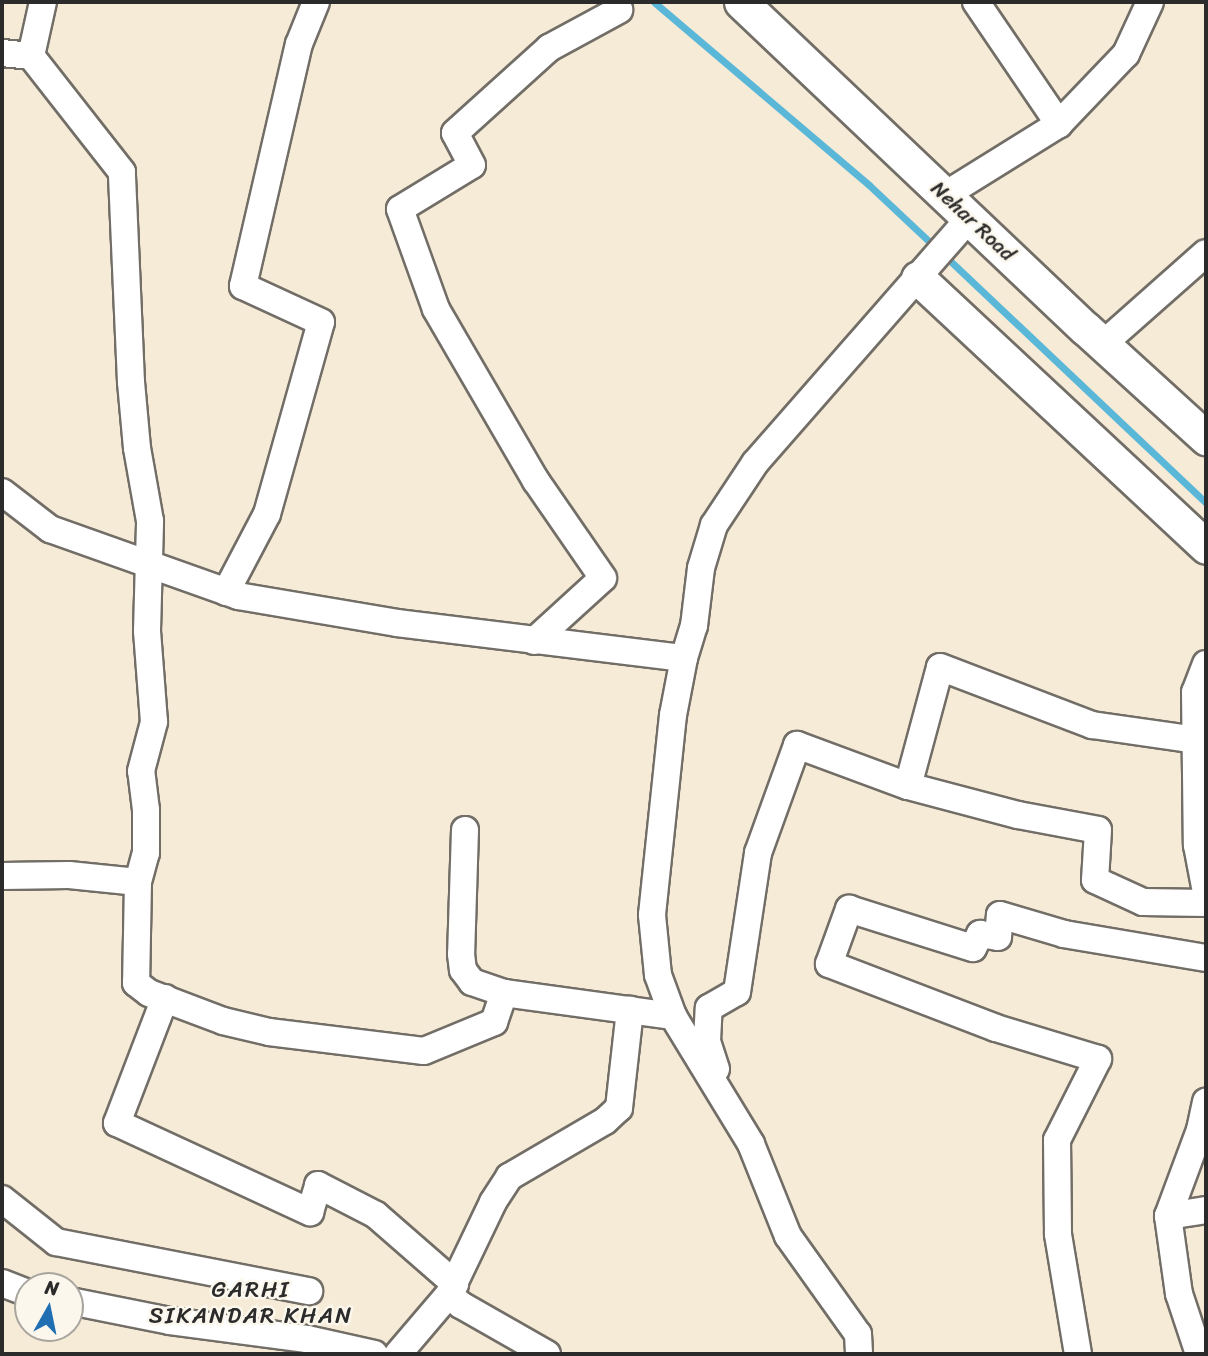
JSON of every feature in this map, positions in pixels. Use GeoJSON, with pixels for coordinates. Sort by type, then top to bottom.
{"type":"FeatureCollection","features":[{"type":"Feature","properties":{"kind":"main road","name":"Nehar Road"},"geometry":{"type":"LineString","coordinates":[[741,2],[945,195],[965,223],[1206,438]]}},
{"type":"Feature","properties":{"kind":"main road"},"geometry":{"type":"LineString","coordinates":[[923,271],[1206,547]]}},
{"type":"Feature","properties":{"kind":"street"},"geometry":{"type":"LineString","coordinates":[[31,57],[43,2]]}},
{"type":"Feature","properties":{"kind":"street"},"geometry":{"type":"LineString","coordinates":[[226,592],[267,514],[321,322],[243,286],[299,44],[316,2]]}},
{"type":"Feature","properties":{"kind":"street"},"geometry":{"type":"LineString","coordinates":[[976,2],[1059,124]]}},
{"type":"Feature","properties":{"kind":"street"},"geometry":{"type":"LineString","coordinates":[[945,195],[1059,124],[1126,54],[1150,2]]}},
{"type":"Feature","properties":{"kind":"street"},"geometry":{"type":"LineString","coordinates":[[534,641],[603,578],[536,481],[436,309],[400,209],[472,165],[455,133],[548,48],[619,10]]}},
{"type":"Feature","properties":{"kind":"street"},"geometry":{"type":"LineString","coordinates":[[2,53],[31,57],[122,173],[131,382],[137,448],[150,522],[147,631],[154,722],[141,771],[146,810],[146,853],[138,882],[135,983],[223,1021],[269,1032],[424,1051],[494,1022],[504,993]]}},
{"type":"Feature","properties":{"kind":"street"},"geometry":{"type":"LineString","coordinates":[[859,1354],[858,1334],[788,1236],[751,1144],[673,1016],[658,975],[652,915],[673,715],[684,658],[694,626],[701,568],[714,526],[755,463],[965,223]]}},
{"type":"Feature","properties":{"kind":"street"},"geometry":{"type":"LineString","coordinates":[[1103,344],[1206,253]]}},
{"type":"Feature","properties":{"kind":"street"},"geometry":{"type":"LineString","coordinates":[[2,492],[50,529],[149,562],[226,592],[397,623],[684,658]]}},
{"type":"Feature","properties":{"kind":"street"},"geometry":{"type":"LineString","coordinates":[[1206,664],[1195,692],[1197,845],[1206,892]]}},
{"type":"Feature","properties":{"kind":"street"},"geometry":{"type":"LineString","coordinates":[[908,786],[940,667],[1092,725],[1196,740]]}},
{"type":"Feature","properties":{"kind":"street"},"geometry":{"type":"LineString","coordinates":[[729,1108],[707,1041],[709,1008],[737,992],[758,853],[797,746],[908,786],[1018,816],[1098,830],[1095,880],[1143,902],[1206,903]]}},
{"type":"Feature","properties":{"kind":"street"},"geometry":{"type":"LineString","coordinates":[[464,830],[461,954],[463,970],[472,982],[504,993],[673,1016]]}},
{"type":"Feature","properties":{"kind":"street"},"geometry":{"type":"LineString","coordinates":[[2,876],[69,875],[138,882]]}},
{"type":"Feature","properties":{"kind":"street"},"geometry":{"type":"LineString","coordinates":[[1078,1354],[1058,1234],[1057,1140],[1098,1059],[996,1028],[829,964],[849,909],[973,948],[980,934],[998,937],[1000,915],[1064,934],[1206,958]]}},
{"type":"Feature","properties":{"kind":"street"},"geometry":{"type":"LineString","coordinates":[[165,998],[117,1123],[310,1212],[318,1185],[376,1215],[452,1289],[461,1305],[547,1354]]}},
{"type":"Feature","properties":{"kind":"street"},"geometry":{"type":"LineString","coordinates":[[398,1354],[452,1289],[493,1202],[509,1177],[605,1121],[619,1108],[629,1010]]}},
{"type":"Feature","properties":{"kind":"street"},"geometry":{"type":"LineString","coordinates":[[1199,1354],[1179,1294],[1168,1216],[1200,1130],[1206,1102]]}},
{"type":"Feature","properties":{"kind":"street"},"geometry":{"type":"LineString","coordinates":[[2,1199],[56,1242],[309,1291]]}},
{"type":"Feature","properties":{"kind":"street"},"geometry":{"type":"LineString","coordinates":[[1168,1216],[1206,1210]]}},
{"type":"Feature","properties":{"kind":"street"},"geometry":{"type":"LineString","coordinates":[[84,1304],[170,1321],[307,1339],[374,1354]]}},
{"type":"Feature","properties":{"kind":"waterway"},"geometry":{"type":"LineString","coordinates":[[654,2],[869,185],[936,248]]}},
{"type":"Feature","properties":{"kind":"waterway"},"geometry":{"type":"LineString","coordinates":[[945,256],[1206,503]]}},
{"type":"Feature","properties":{"kind":"district","name":"GARHI SIKANDAR KHAN"},"geometry":{"type":"Point","coordinates":[251,1303]}}]}
